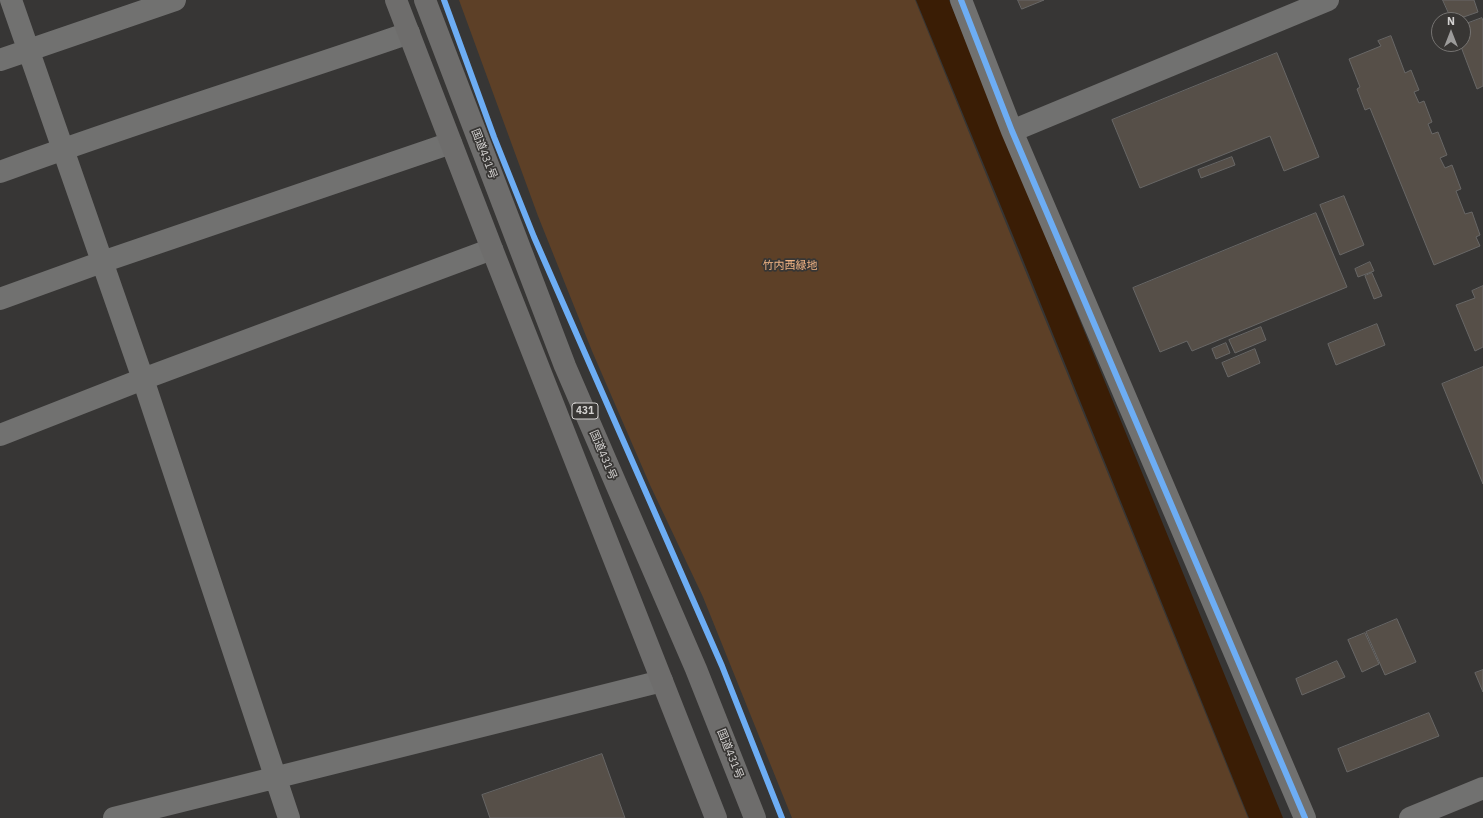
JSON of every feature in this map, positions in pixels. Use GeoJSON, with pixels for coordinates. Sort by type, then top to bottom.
{"type":"FeatureCollection","features":[{"type":"Feature","properties":{"kind":"highway","name":"431"},"geometry":{"type":"LineString","coordinates":[[396,0],[492,249],[716,818]]}},
{"type":"Feature","properties":{"kind":"highway","name":"国道431号"},"geometry":{"type":"LineString","coordinates":[[425,0],[565,366],[690,655],[755,818]]}},
{"type":"Feature","properties":{"kind":"street"},"geometry":{"type":"LineString","coordinates":[[11,0],[143,379],[289,818]]}},
{"type":"Feature","properties":{"kind":"street"},"geometry":{"type":"LineString","coordinates":[[0,60],[175,0]]}},
{"type":"Feature","properties":{"kind":"street"},"geometry":{"type":"LineString","coordinates":[[961,0],[1012,131],[1305,818]]}},
{"type":"Feature","properties":{"kind":"street"},"geometry":{"type":"LineString","coordinates":[[1012,131],[1328,0]]}},
{"type":"Feature","properties":{"kind":"street"},"geometry":{"type":"LineString","coordinates":[[0,172],[63,149],[409,33]]}},
{"type":"Feature","properties":{"kind":"street"},"geometry":{"type":"LineString","coordinates":[[0,299],[102,262],[451,143]]}},
{"type":"Feature","properties":{"kind":"street"},"geometry":{"type":"LineString","coordinates":[[0,435],[143,379],[492,249]]}},
{"type":"Feature","properties":{"kind":"street"},"geometry":{"type":"LineString","coordinates":[[114,818],[662,681]]}},
{"type":"Feature","properties":{"kind":"street"},"geometry":{"type":"LineString","coordinates":[[1410,818],[1483,788]]}},
{"type":"Feature","properties":{"kind":"green space","name":"竹内西緑地"},"geometry":{"type":"Polygon","coordinates":[[[459,0],[915,0],[1248,818],[792,818],[703,597],[650,485],[592,351],[538,216],[459,0]]]}},
{"type":"Feature","properties":{"kind":"shaded area"},"geometry":{"type":"Polygon","coordinates":[[[916,0],[949,0],[1283,818],[1249,818],[916,0]]]}},
{"type":"Feature","properties":{"kind":"building"},"geometry":{"type":"Polygon","coordinates":[[[1018,0],[1044,0],[1022,9],[1018,0]]]}},
{"type":"Feature","properties":{"kind":"building"},"geometry":{"type":"Polygon","coordinates":[[[1443,0],[1474,0],[1478,12],[1471,14],[1471,12],[1448,12],[1443,0]]]}},
{"type":"Feature","properties":{"kind":"building"},"geometry":{"type":"Polygon","coordinates":[[[1482,18],[1483,21],[1483,86],[1477,89],[1463,52],[1471,52],[1471,22],[1482,18]]]}},
{"type":"Feature","properties":{"kind":"building"},"geometry":{"type":"Polygon","coordinates":[[[1391,36],[1405,73],[1411,70],[1419,90],[1414,92],[1419,103],[1424,101],[1432,122],[1428,124],[1432,134],[1438,132],[1447,155],[1440,158],[1445,168],[1452,165],[1461,189],[1456,191],[1465,214],[1472,212],[1480,235],[1476,237],[1480,246],[1434,265],[1370,108],[1365,110],[1357,89],[1360,87],[1349,59],[1381,46],[1378,41],[1391,36]]]}},
{"type":"Feature","properties":{"kind":"building"},"geometry":{"type":"Polygon","coordinates":[[[1277,53],[1319,157],[1284,171],[1270,136],[1140,188],[1112,120],[1277,53]]]}},
{"type":"Feature","properties":{"kind":"building"},"geometry":{"type":"Polygon","coordinates":[[[1232,157],[1235,165],[1201,178],[1198,170],[1232,157]]]}},
{"type":"Feature","properties":{"kind":"building"},"geometry":{"type":"Polygon","coordinates":[[[1344,196],[1364,245],[1340,255],[1320,205],[1344,196]]]}},
{"type":"Feature","properties":{"kind":"building"},"geometry":{"type":"Polygon","coordinates":[[[1316,213],[1347,287],[1192,351],[1187,341],[1160,352],[1133,288],[1316,213]]]}},
{"type":"Feature","properties":{"kind":"building"},"geometry":{"type":"Polygon","coordinates":[[[1370,262],[1374,271],[1358,277],[1355,269],[1370,262]]]}},
{"type":"Feature","properties":{"kind":"building"},"geometry":{"type":"Polygon","coordinates":[[[1372,273],[1382,296],[1374,299],[1365,276],[1372,273]]]}},
{"type":"Feature","properties":{"kind":"building"},"geometry":{"type":"Polygon","coordinates":[[[1483,286],[1483,347],[1475,351],[1456,305],[1475,298],[1472,291],[1483,286]]]}},
{"type":"Feature","properties":{"kind":"building"},"geometry":{"type":"Polygon","coordinates":[[[1377,324],[1385,345],[1336,365],[1328,344],[1377,324]]]}},
{"type":"Feature","properties":{"kind":"building"},"geometry":{"type":"Polygon","coordinates":[[[1261,327],[1266,340],[1235,353],[1229,340],[1261,327]]]}},
{"type":"Feature","properties":{"kind":"building"},"geometry":{"type":"Polygon","coordinates":[[[1226,343],[1230,353],[1216,359],[1212,349],[1226,343]]]}},
{"type":"Feature","properties":{"kind":"building"},"geometry":{"type":"Polygon","coordinates":[[[1255,349],[1260,363],[1228,377],[1222,363],[1255,349]]]}},
{"type":"Feature","properties":{"kind":"building"},"geometry":{"type":"Polygon","coordinates":[[[1483,367],[1483,484],[1442,384],[1483,367]]]}},
{"type":"Feature","properties":{"kind":"building"},"geometry":{"type":"Polygon","coordinates":[[[1397,619],[1416,662],[1385,675],[1366,632],[1397,619]]]}},
{"type":"Feature","properties":{"kind":"building"},"geometry":{"type":"Polygon","coordinates":[[[1365,633],[1379,664],[1362,672],[1348,640],[1365,633]]]}},
{"type":"Feature","properties":{"kind":"building"},"geometry":{"type":"Polygon","coordinates":[[[1337,661],[1345,677],[1302,695],[1296,679],[1337,661]]]}},
{"type":"Feature","properties":{"kind":"building"},"geometry":{"type":"Polygon","coordinates":[[[1483,670],[1483,692],[1475,673],[1483,670]]]}},
{"type":"Feature","properties":{"kind":"building"},"geometry":{"type":"Polygon","coordinates":[[[1429,713],[1439,736],[1347,772],[1338,749],[1429,713]]]}},
{"type":"Feature","properties":{"kind":"building"},"geometry":{"type":"Polygon","coordinates":[[[602,754],[625,818],[490,818],[482,795],[602,754]]]}},
{"type":"Feature","properties":{"kind":"cycle path"},"geometry":{"type":"LineString","coordinates":[[444,0],[494,137],[534,237],[722,666],[782,818]]}},
{"type":"Feature","properties":{"kind":"cycle path"},"geometry":{"type":"LineString","coordinates":[[961,0],[1012,131],[1305,818]]}}]}
